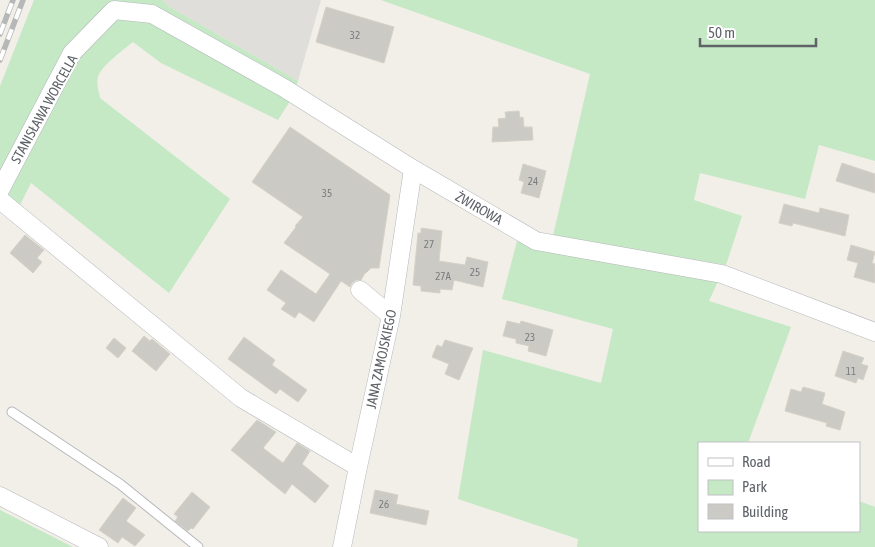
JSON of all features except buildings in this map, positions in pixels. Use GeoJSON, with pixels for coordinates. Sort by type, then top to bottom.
{"type":"FeatureCollection","features":[{"type":"Feature","properties":{"kind":"street","name":"ŻWIROWA"},"geometry":{"type":"LineString","coordinates":[[114,10],[152,14],[284,88],[414,169],[536,241],[722,274],[875,332]]}},
{"type":"Feature","properties":{"kind":"street","name":"STANISŁAWA WORCELLA"},"geometry":{"type":"LineString","coordinates":[[0,190],[72,53],[114,10]]}},
{"type":"Feature","properties":{"kind":"street","name":"JANA ZAMOJSKIEGO"},"geometry":{"type":"LineString","coordinates":[[342,547],[391,316],[414,169]]}},
{"type":"Feature","properties":{"kind":"street"},"geometry":{"type":"LineString","coordinates":[[0,200],[241,398],[358,467]]}},
{"type":"Feature","properties":{"kind":"street"},"geometry":{"type":"LineString","coordinates":[[360,290],[391,316]]}},
{"type":"Feature","properties":{"kind":"street"},"geometry":{"type":"LineString","coordinates":[[0,496],[99,547]]}},
{"type":"Feature","properties":{"kind":"lane"},"geometry":{"type":"LineString","coordinates":[[12,412],[120,484],[198,547]]}},
{"type":"Feature","properties":{"kind":"shaded area"},"geometry":{"type":"Polygon","coordinates":[[[162,0],[321,0],[298,81],[170,7],[162,0]]]}},
{"type":"Feature","properties":{"kind":"green space"},"geometry":{"type":"Polygon","coordinates":[[[34,0],[162,0],[170,7],[298,81],[290,101],[278,120],[161,63],[133,42],[103,68],[97,82],[100,98],[230,199],[169,293],[31,183],[19,207],[0,199],[0,86],[34,0]]]}},
{"type":"Feature","properties":{"kind":"green space"},"geometry":{"type":"Polygon","coordinates":[[[381,0],[875,0],[875,161],[819,145],[805,199],[700,173],[694,200],[742,216],[726,265],[553,236],[590,74],[381,0]]]}},
{"type":"Feature","properties":{"kind":"green space"},"geometry":{"type":"Polygon","coordinates":[[[517,241],[541,250],[719,279],[709,301],[791,327],[748,442],[698,442],[698,532],[860,532],[860,501],[875,507],[875,547],[577,547],[578,539],[458,499],[483,350],[601,383],[613,329],[502,299],[517,241]]]}},
{"type":"Feature","properties":{"kind":"green space"},"geometry":{"type":"Polygon","coordinates":[[[0,510],[73,547],[0,547],[0,510]]]}},
{"type":"Feature","properties":{"kind":"railway"},"geometry":{"type":"LineString","coordinates":[[0,34],[13,0]]}},
{"type":"Feature","properties":{"kind":"railway"},"geometry":{"type":"LineString","coordinates":[[0,60],[23,0]]}}]}
